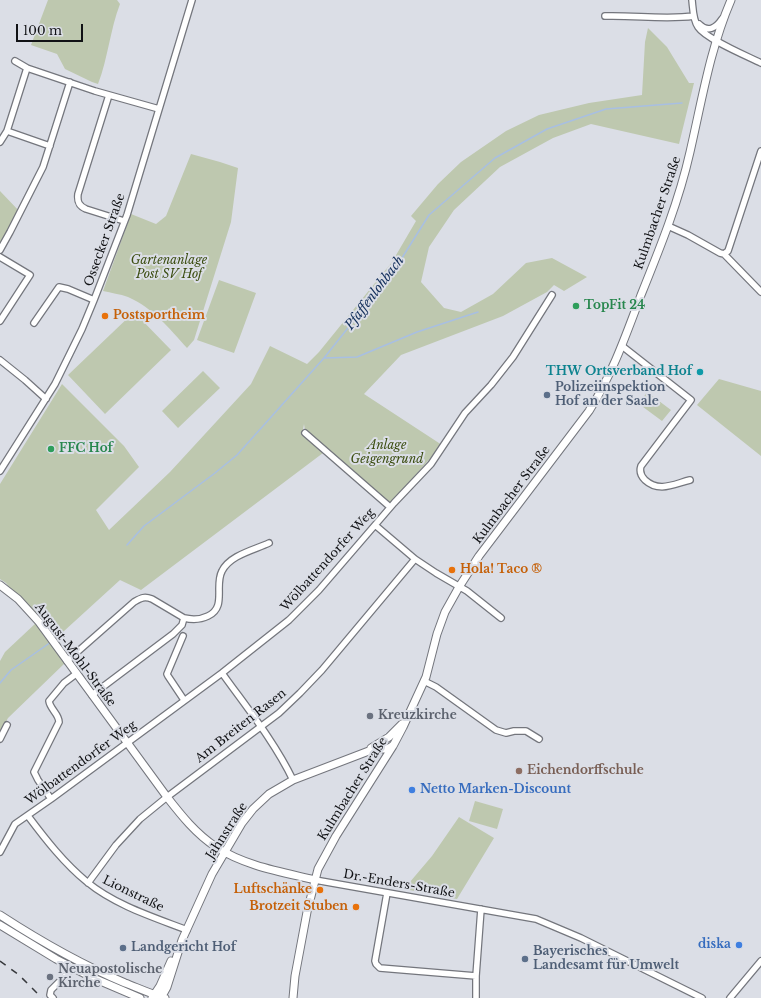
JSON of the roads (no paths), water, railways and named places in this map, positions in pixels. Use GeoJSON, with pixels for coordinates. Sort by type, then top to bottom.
{"type":"FeatureCollection","features":[{"type":"Feature","properties":{"kind":"main road","name":"Kulmbacher Straße"},"geometry":{"type":"LineString","coordinates":[[291,998],[315,880],[323,859],[393,746],[408,717],[424,681],[437,634],[445,612],[479,556],[588,411],[602,388],[622,346],[679,194],[715,40],[731,0]]}},
{"type":"Feature","properties":{"kind":"main road","name":"August-Mohl-Straße"},"geometry":{"type":"LineString","coordinates":[[0,585],[22,603],[53,641],[76,674],[128,742]]}},
{"type":"Feature","properties":{"kind":"main road"},"geometry":{"type":"LineString","coordinates":[[351,758],[384,740],[408,717]]}},
{"type":"Feature","properties":{"kind":"main road","name":"Dr.-Enders-Straße"},"geometry":{"type":"LineString","coordinates":[[128,742],[182,817],[212,844],[225,852],[266,868],[315,880]]}},
{"type":"Feature","properties":{"kind":"main road","name":"Jahnstraße"},"geometry":{"type":"LineString","coordinates":[[159,997],[167,987],[182,940],[212,874],[242,823],[261,800],[279,787],[293,780],[374,749],[386,749],[393,746]]}},
{"type":"Feature","properties":{"kind":"main road"},"geometry":{"type":"LineString","coordinates":[[0,915],[44,943],[81,963],[159,997]]}},
{"type":"Feature","properties":{"kind":"main road"},"geometry":{"type":"LineString","coordinates":[[0,925],[56,960],[140,998]]}},
{"type":"Feature","properties":{"kind":"street","name":"Ossecker Straße"},"geometry":{"type":"LineString","coordinates":[[0,470],[55,384],[94,300],[124,221],[192,0]]}},
{"type":"Feature","properties":{"kind":"street"},"geometry":{"type":"LineString","coordinates":[[692,0],[695,19],[700,30],[715,40],[761,62]]}},
{"type":"Feature","properties":{"kind":"street"},"geometry":{"type":"LineString","coordinates":[[605,16],[627,15],[650,18],[695,19]]}},
{"type":"Feature","properties":{"kind":"street","name":"Kulmbacher Straße"},"geometry":{"type":"LineString","coordinates":[[695,19],[704,28],[708,29],[716,26],[724,17]]}},
{"type":"Feature","properties":{"kind":"street"},"geometry":{"type":"LineString","coordinates":[[15,61],[27,68],[95,91],[159,109]]}},
{"type":"Feature","properties":{"kind":"street"},"geometry":{"type":"LineString","coordinates":[[0,142],[7,131],[27,68]]}},
{"type":"Feature","properties":{"kind":"street"},"geometry":{"type":"LineString","coordinates":[[0,250],[43,167],[70,82]]}},
{"type":"Feature","properties":{"kind":"street"},"geometry":{"type":"LineString","coordinates":[[109,95],[78,194],[78,201],[81,207],[124,221]]}},
{"type":"Feature","properties":{"kind":"street"},"geometry":{"type":"LineString","coordinates":[[7,131],[50,146]]}},
{"type":"Feature","properties":{"kind":"street"},"geometry":{"type":"LineString","coordinates":[[724,254],[728,251],[761,151]]}},
{"type":"Feature","properties":{"kind":"street"},"geometry":{"type":"LineString","coordinates":[[668,226],[724,254],[761,292]]}},
{"type":"Feature","properties":{"kind":"street"},"geometry":{"type":"LineString","coordinates":[[0,257],[30,275],[0,321]]}},
{"type":"Feature","properties":{"kind":"street"},"geometry":{"type":"LineString","coordinates":[[34,323],[59,287],[68,288],[94,300]]}},
{"type":"Feature","properties":{"kind":"street","name":"Wölbattendorfer Weg"},"geometry":{"type":"LineString","coordinates":[[0,852],[15,824],[222,673],[289,620],[318,590],[376,525],[390,507],[431,464],[464,414],[491,385],[513,357],[552,295]]}},
{"type":"Feature","properties":{"kind":"street"},"geometry":{"type":"LineString","coordinates":[[622,346],[691,400],[641,466],[641,476],[653,486],[660,487],[690,480]]}},
{"type":"Feature","properties":{"kind":"street"},"geometry":{"type":"LineString","coordinates":[[0,360],[46,399]]}},
{"type":"Feature","properties":{"kind":"street"},"geometry":{"type":"LineString","coordinates":[[305,433],[390,507]]}},
{"type":"Feature","properties":{"kind":"street"},"geometry":{"type":"LineString","coordinates":[[376,525],[415,559],[467,591],[501,618]]}},
{"type":"Feature","properties":{"kind":"street"},"geometry":{"type":"LineString","coordinates":[[67,661],[134,602],[144,596],[184,618],[194,620],[203,618],[215,611],[218,606],[219,582],[222,571],[234,559],[269,543]]}},
{"type":"Feature","properties":{"kind":"street","name":"Am Breiten Rasen"},"geometry":{"type":"LineString","coordinates":[[88,883],[116,845],[140,818],[287,706],[313,679],[415,559]]}},
{"type":"Feature","properties":{"kind":"street"},"geometry":{"type":"LineString","coordinates":[[92,695],[173,634],[182,625],[184,618]]}},
{"type":"Feature","properties":{"kind":"street"},"geometry":{"type":"LineString","coordinates":[[183,636],[167,674],[184,700]]}},
{"type":"Feature","properties":{"kind":"street"},"geometry":{"type":"LineString","coordinates":[[222,673],[281,756],[293,780]]}},
{"type":"Feature","properties":{"kind":"street"},"geometry":{"type":"LineString","coordinates":[[51,799],[34,772],[59,722],[59,719],[49,705],[49,701],[64,683],[76,674]]}},
{"type":"Feature","properties":{"kind":"street"},"geometry":{"type":"LineString","coordinates":[[424,681],[442,691],[496,730],[506,733],[526,731],[539,739]]}},
{"type":"Feature","properties":{"kind":"street"},"geometry":{"type":"LineString","coordinates":[[0,739],[7,725]]}},
{"type":"Feature","properties":{"kind":"street","name":"Lionstraße"},"geometry":{"type":"LineString","coordinates":[[28,816],[67,864],[88,883],[122,903],[186,930]]}},
{"type":"Feature","properties":{"kind":"street","name":"Dr.-Enders-Straße"},"geometry":{"type":"LineString","coordinates":[[315,880],[536,919],[581,938],[702,998]]}},
{"type":"Feature","properties":{"kind":"street"},"geometry":{"type":"LineString","coordinates":[[388,893],[375,961],[377,966],[380,968],[476,976]]}},
{"type":"Feature","properties":{"kind":"street"},"geometry":{"type":"LineString","coordinates":[[476,998],[476,976],[481,909]]}},
{"type":"Feature","properties":{"kind":"street"},"geometry":{"type":"LineString","coordinates":[[730,998],[761,961]]}},
{"type":"Feature","properties":{"kind":"street"},"geometry":{"type":"LineString","coordinates":[[53,998],[50,994],[51,990],[73,968]]}},
{"type":"Feature","properties":{"kind":"waterway","name":"Pfaffenlohbach"},"geometry":{"type":"LineString","coordinates":[[127,545],[144,526],[237,455],[324,358],[395,269],[429,215],[495,158],[547,129],[606,109],[682,103]]}},
{"type":"Feature","properties":{"kind":"waterway"},"geometry":{"type":"LineString","coordinates":[[324,358],[357,357],[417,332],[478,312]]}},
{"type":"Feature","properties":{"kind":"waterway","name":"Pfaffenlohbach"},"geometry":{"type":"LineString","coordinates":[[0,683],[11,670],[51,642]]}},
{"type":"Feature","properties":{"kind":"railway"},"geometry":{"type":"LineString","coordinates":[[0,961],[19,975],[42,998]]}},
{"type":"Feature","properties":{"kind":"place","name":"TopFit 24"},"geometry":{"type":"Point","coordinates":[576,306]}},
{"type":"Feature","properties":{"kind":"place","name":"Postsportheim"},"geometry":{"type":"Point","coordinates":[105,316]}},
{"type":"Feature","properties":{"kind":"place","name":"THW Ortsverband Hof"},"geometry":{"type":"Point","coordinates":[700,372]}},
{"type":"Feature","properties":{"kind":"place","name":"Polizeiinspektion Hof an der Saale"},"geometry":{"type":"Point","coordinates":[547,395]}},
{"type":"Feature","properties":{"kind":"place","name":"FFC Hof"},"geometry":{"type":"Point","coordinates":[51,449]}},
{"type":"Feature","properties":{"kind":"place","name":"Hola! Taco ®"},"geometry":{"type":"Point","coordinates":[452,570]}},
{"type":"Feature","properties":{"kind":"place","name":"Kreuzkirche"},"geometry":{"type":"Point","coordinates":[370,716]}},
{"type":"Feature","properties":{"kind":"place","name":"Eichendorffschule"},"geometry":{"type":"Point","coordinates":[519,771]}},
{"type":"Feature","properties":{"kind":"place","name":"Netto Marken-Discount"},"geometry":{"type":"Point","coordinates":[412,790]}},
{"type":"Feature","properties":{"kind":"place","name":"Luftschänke"},"geometry":{"type":"Point","coordinates":[320,890]}},
{"type":"Feature","properties":{"kind":"place","name":"Brotzeit Stuben"},"geometry":{"type":"Point","coordinates":[356,907]}},
{"type":"Feature","properties":{"kind":"place","name":"diska"},"geometry":{"type":"Point","coordinates":[739,945]}},
{"type":"Feature","properties":{"kind":"place","name":"Landgericht Hof"},"geometry":{"type":"Point","coordinates":[123,948]}},
{"type":"Feature","properties":{"kind":"place","name":"Bayerisches Landesamt für Umwelt"},"geometry":{"type":"Point","coordinates":[525,959]}},
{"type":"Feature","properties":{"kind":"place","name":"Neuapostolische Kirche"},"geometry":{"type":"Point","coordinates":[50,977]}},
{"type":"Feature","properties":{"kind":"park label","name":"Gartenanlage Post SV Hof"},"geometry":{"type":"Point","coordinates":[169,268]}},
{"type":"Feature","properties":{"kind":"park label","name":"Anlage Geigengrund"},"geometry":{"type":"Point","coordinates":[387,453]}}]}
